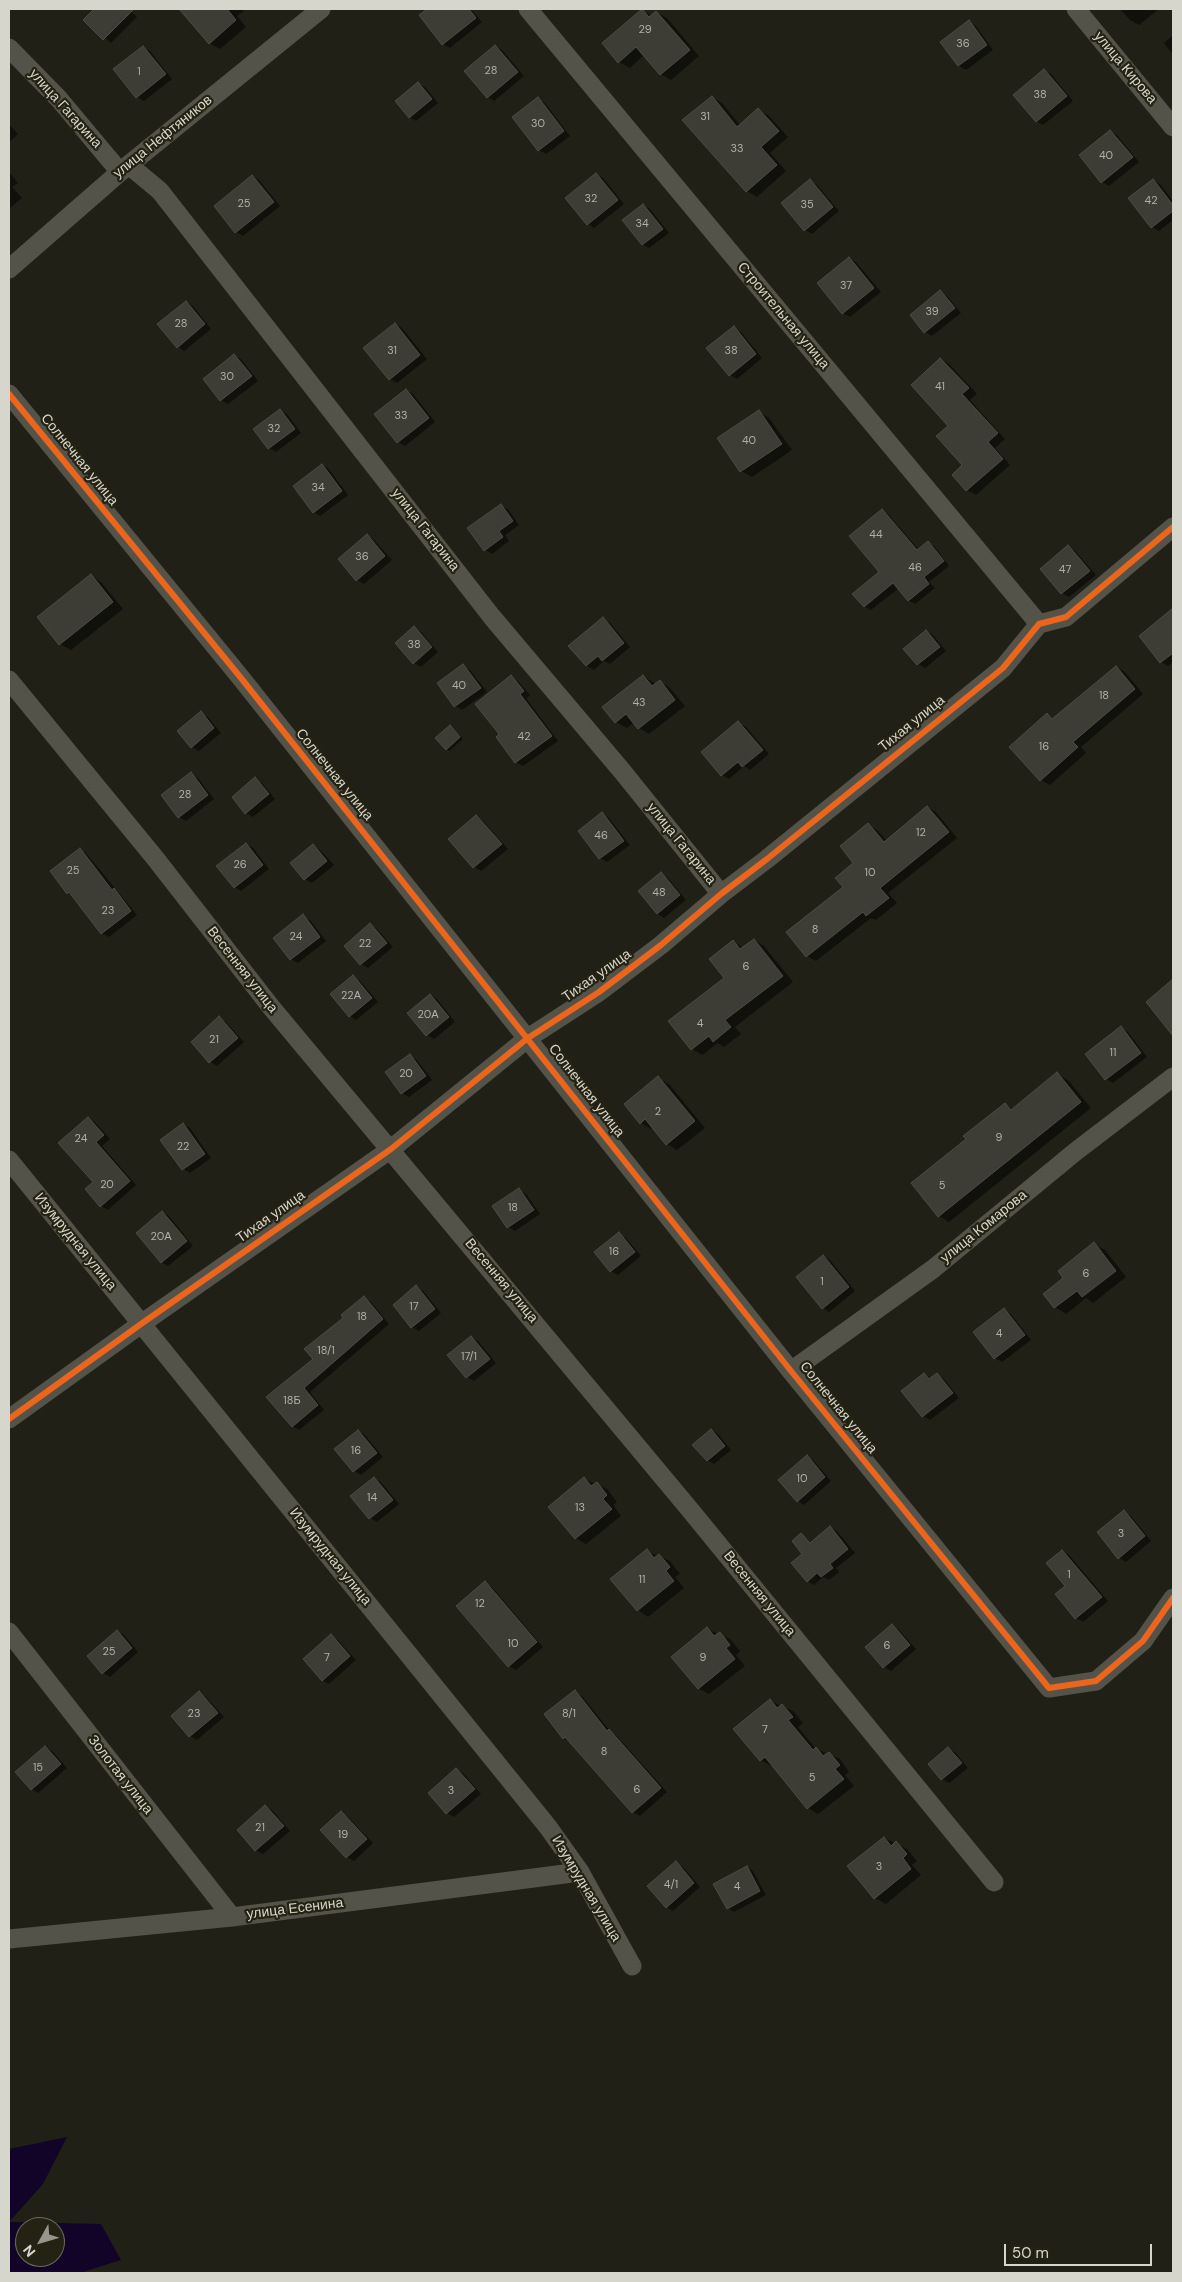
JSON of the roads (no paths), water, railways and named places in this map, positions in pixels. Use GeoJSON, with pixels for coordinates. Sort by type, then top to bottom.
{"type":"FeatureCollection","features":[{"type":"Feature","properties":{"kind":"street","name":"улица Нефтяников"},"geometry":{"type":"LineString","coordinates":[[9,269],[125,169],[321,9]]}},
{"type":"Feature","properties":{"kind":"street","name":"Строительная улица"},"geometry":{"type":"LineString","coordinates":[[528,9],[1039,624]]}},
{"type":"Feature","properties":{"kind":"street","name":"улица Кирова"},"geometry":{"type":"LineString","coordinates":[[1076,9],[1173,126]]}},
{"type":"Feature","properties":{"kind":"street","name":"улица Гагарина"},"geometry":{"type":"LineString","coordinates":[[9,48],[125,169],[160,191],[492,617],[622,771],[721,894]]}},
{"type":"Feature","properties":{"kind":"street","name":"Солнечная улица"},"geometry":{"type":"LineString","coordinates":[[9,394],[241,678],[791,1371],[1049,1688],[1096,1681],[1143,1641],[1173,1598]]}},
{"type":"Feature","properties":{"kind":"street"},"geometry":{"type":"LineString","coordinates":[[1039,624],[1066,617],[1173,527]]}},
{"type":"Feature","properties":{"kind":"street","name":"Тихая улица"},"geometry":{"type":"LineString","coordinates":[[9,1419],[391,1149],[528,1038],[606,986],[661,945],[721,894],[1003,668],[1039,624]]}},
{"type":"Feature","properties":{"kind":"street","name":"Весенняя улица"},"geometry":{"type":"LineString","coordinates":[[9,680],[142,842],[271,1007],[698,1519],[994,1882]]}},
{"type":"Feature","properties":{"kind":"street","name":"улица Комарова"},"geometry":{"type":"LineString","coordinates":[[791,1371],[933,1269],[1075,1152],[1173,1077]]}},
{"type":"Feature","properties":{"kind":"street","name":"Изумрудная улица"},"geometry":{"type":"LineString","coordinates":[[9,1160],[548,1826],[580,1872],[632,1966]]}},
{"type":"Feature","properties":{"kind":"street","name":"Золотая улица"},"geometry":{"type":"LineString","coordinates":[[9,1632],[232,1917]]}},
{"type":"Feature","properties":{"kind":"street","name":"улица Есенина"},"geometry":{"type":"LineString","coordinates":[[9,1939],[232,1917],[580,1872]]}}]}
